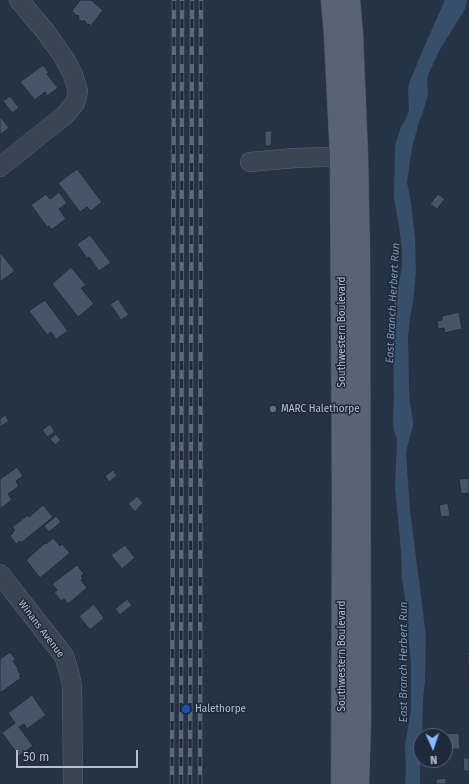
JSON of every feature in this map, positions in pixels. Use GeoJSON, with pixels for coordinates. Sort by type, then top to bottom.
{"type":"FeatureCollection","features":[{"type":"Feature","properties":{"kind":"main road","name":"Southwestern Boulevard"},"geometry":{"type":"LineString","coordinates":[[332,0],[359,255],[360,722],[358,784]]}},
{"type":"Feature","properties":{"kind":"main road","name":"Southwestern Boulevard"},"geometry":{"type":"LineString","coordinates":[[342,784],[343,496],[352,34],[349,0]]}},
{"type":"Feature","properties":{"kind":"street"},"geometry":{"type":"LineString","coordinates":[[0,167],[65,115],[74,103],[78,91],[74,75],[65,59],[20,0]]}},
{"type":"Feature","properties":{"kind":"street"},"geometry":{"type":"LineString","coordinates":[[250,162],[295,158],[349,156]]}},
{"type":"Feature","properties":{"kind":"street","name":"Winans Avenue"},"geometry":{"type":"LineString","coordinates":[[0,574],[64,656],[70,672],[72,686],[73,784]]}},
{"type":"Feature","properties":{"kind":"water"},"geometry":{"type":"Polygon","coordinates":[[[445,0],[467,0],[465,9],[439,51],[428,75],[428,95],[412,148],[407,182],[415,238],[416,272],[408,336],[409,386],[413,426],[406,453],[410,510],[426,636],[422,728],[413,728],[413,768],[420,768],[420,784],[405,784],[405,745],[411,710],[411,665],[395,487],[397,439],[393,422],[393,327],[394,307],[402,267],[402,252],[394,198],[395,146],[401,127],[409,110],[408,89],[410,81],[445,0]]]}},
{"type":"Feature","properties":{"kind":"building"},"geometry":{"type":"Polygon","coordinates":[[[80,0],[91,0],[103,10],[91,26],[84,20],[83,22],[78,19],[78,15],[77,16],[72,11],[80,0]]]}},
{"type":"Feature","properties":{"kind":"building"},"geometry":{"type":"Polygon","coordinates":[[[43,65],[49,73],[47,74],[58,88],[47,96],[45,92],[35,100],[20,82],[43,65]]]}},
{"type":"Feature","properties":{"kind":"building"},"geometry":{"type":"Polygon","coordinates":[[[10,96],[19,108],[12,113],[3,101],[10,96]]]}},
{"type":"Feature","properties":{"kind":"building"},"geometry":{"type":"Polygon","coordinates":[[[0,116],[9,128],[0,135],[0,116]]]}},
{"type":"Feature","properties":{"kind":"building"},"geometry":{"type":"Polygon","coordinates":[[[265,131],[272,131],[271,146],[265,146],[265,131]]]}},
{"type":"Feature","properties":{"kind":"building"},"geometry":{"type":"Polygon","coordinates":[[[77,169],[102,202],[91,211],[87,207],[80,212],[58,183],[77,169]]]}},
{"type":"Feature","properties":{"kind":"building"},"geometry":{"type":"Polygon","coordinates":[[[59,192],[67,203],[59,209],[66,219],[51,230],[49,226],[47,227],[31,205],[46,194],[50,199],[59,192]]]}},
{"type":"Feature","properties":{"kind":"building"},"geometry":{"type":"Polygon","coordinates":[[[438,194],[445,199],[437,209],[430,204],[438,194]]]}},
{"type":"Feature","properties":{"kind":"building"},"geometry":{"type":"Polygon","coordinates":[[[90,235],[111,263],[99,271],[77,244],[90,235]]]}},
{"type":"Feature","properties":{"kind":"building"},"geometry":{"type":"Polygon","coordinates":[[[0,252],[15,271],[0,282],[0,252]]]}},
{"type":"Feature","properties":{"kind":"building"},"geometry":{"type":"Polygon","coordinates":[[[71,267],[86,285],[81,288],[94,304],[78,317],[52,284],[71,267]]]}},
{"type":"Feature","properties":{"kind":"building"},"geometry":{"type":"Polygon","coordinates":[[[118,299],[129,315],[121,320],[110,304],[118,299]]]}},
{"type":"Feature","properties":{"kind":"building"},"geometry":{"type":"Polygon","coordinates":[[[45,300],[68,331],[56,339],[51,332],[47,335],[29,311],[45,300]]]}},
{"type":"Feature","properties":{"kind":"building"},"geometry":{"type":"Polygon","coordinates":[[[459,312],[462,329],[445,333],[444,328],[438,329],[437,321],[442,320],[442,316],[459,312]]]}},
{"type":"Feature","properties":{"kind":"building"},"geometry":{"type":"Polygon","coordinates":[[[5,415],[9,421],[0,427],[0,419],[5,415]]]}},
{"type":"Feature","properties":{"kind":"building"},"geometry":{"type":"Polygon","coordinates":[[[50,424],[55,432],[47,437],[42,430],[50,424]]]}},
{"type":"Feature","properties":{"kind":"building"},"geometry":{"type":"Polygon","coordinates":[[[56,434],[61,440],[55,445],[50,439],[56,434]]]}},
{"type":"Feature","properties":{"kind":"building"},"geometry":{"type":"Polygon","coordinates":[[[17,467],[23,476],[16,481],[19,486],[8,494],[12,500],[0,509],[0,479],[17,467]]]}},
{"type":"Feature","properties":{"kind":"building"},"geometry":{"type":"Polygon","coordinates":[[[113,470],[117,476],[109,482],[105,476],[113,470]]]}},
{"type":"Feature","properties":{"kind":"building"},"geometry":{"type":"Polygon","coordinates":[[[469,478],[469,493],[461,494],[459,479],[469,478]]]}},
{"type":"Feature","properties":{"kind":"building"},"geometry":{"type":"Polygon","coordinates":[[[137,496],[143,503],[135,512],[128,504],[137,496]]]}},
{"type":"Feature","properties":{"kind":"building"},"geometry":{"type":"Polygon","coordinates":[[[448,503],[450,516],[441,517],[439,505],[448,503]]]}},
{"type":"Feature","properties":{"kind":"building"},"geometry":{"type":"Polygon","coordinates":[[[43,505],[53,517],[21,543],[20,541],[16,544],[10,536],[15,530],[12,527],[28,515],[29,517],[43,505]]]}},
{"type":"Feature","properties":{"kind":"building"},"geometry":{"type":"Polygon","coordinates":[[[56,516],[61,522],[49,532],[44,526],[56,516]]]}},
{"type":"Feature","properties":{"kind":"building"},"geometry":{"type":"Polygon","coordinates":[[[53,538],[60,546],[62,544],[70,553],[40,578],[26,560],[53,538]]]}},
{"type":"Feature","properties":{"kind":"building"},"geometry":{"type":"Polygon","coordinates":[[[125,545],[135,558],[122,569],[111,555],[125,545]]]}},
{"type":"Feature","properties":{"kind":"building"},"geometry":{"type":"Polygon","coordinates":[[[77,565],[84,574],[81,576],[83,578],[81,580],[87,588],[68,604],[64,599],[61,601],[54,592],[57,590],[52,584],[77,565]]]}},
{"type":"Feature","properties":{"kind":"building"},"geometry":{"type":"Polygon","coordinates":[[[127,599],[132,605],[120,615],[115,609],[127,599]]]}},
{"type":"Feature","properties":{"kind":"building"},"geometry":{"type":"Polygon","coordinates":[[[94,604],[104,618],[90,630],[79,616],[94,604]]]}},
{"type":"Feature","properties":{"kind":"building"},"geometry":{"type":"Polygon","coordinates":[[[10,652],[16,660],[13,661],[18,668],[17,669],[21,675],[19,676],[21,678],[0,693],[0,659],[10,652]]]}},
{"type":"Feature","properties":{"kind":"building"},"geometry":{"type":"Polygon","coordinates":[[[467,652],[469,652],[469,678],[467,652]]]}},
{"type":"Feature","properties":{"kind":"building"},"geometry":{"type":"Polygon","coordinates":[[[32,695],[46,715],[27,729],[24,724],[19,727],[33,746],[19,756],[2,733],[15,723],[8,713],[32,695]]]}},
{"type":"Feature","properties":{"kind":"building"},"geometry":{"type":"Polygon","coordinates":[[[453,733],[459,733],[460,749],[453,749],[453,733]]]}},
{"type":"Feature","properties":{"kind":"building"},"geometry":{"type":"Polygon","coordinates":[[[463,758],[469,758],[469,771],[464,771],[463,758]]]}},
{"type":"Feature","properties":{"kind":"building"},"geometry":{"type":"Polygon","coordinates":[[[446,778],[446,784],[436,784],[436,779],[446,778]]]}},
{"type":"Feature","properties":{"kind":"railway"},"geometry":{"type":"LineString","coordinates":[[172,784],[174,0]]}},
{"type":"Feature","properties":{"kind":"railway"},"geometry":{"type":"LineString","coordinates":[[181,784],[182,0]]}},
{"type":"Feature","properties":{"kind":"railway"},"geometry":{"type":"LineString","coordinates":[[190,784],[192,0]]}},
{"type":"Feature","properties":{"kind":"railway"},"geometry":{"type":"LineString","coordinates":[[200,784],[201,0]]}},
{"type":"Feature","properties":{"kind":"place","name":"MARC Halethorpe"},"geometry":{"type":"Point","coordinates":[273,409]}},
{"type":"Feature","properties":{"kind":"place","name":"Halethorpe"},"geometry":{"type":"Point","coordinates":[186,709]}},
{"type":"Feature","properties":{"kind":"water label","name":"East Branch Herbert Run"},"geometry":{"type":"Point","coordinates":[393,303]}},
{"type":"Feature","properties":{"kind":"water label","name":"East Branch Herbert Run"},"geometry":{"type":"Point","coordinates":[404,662]}}]}
